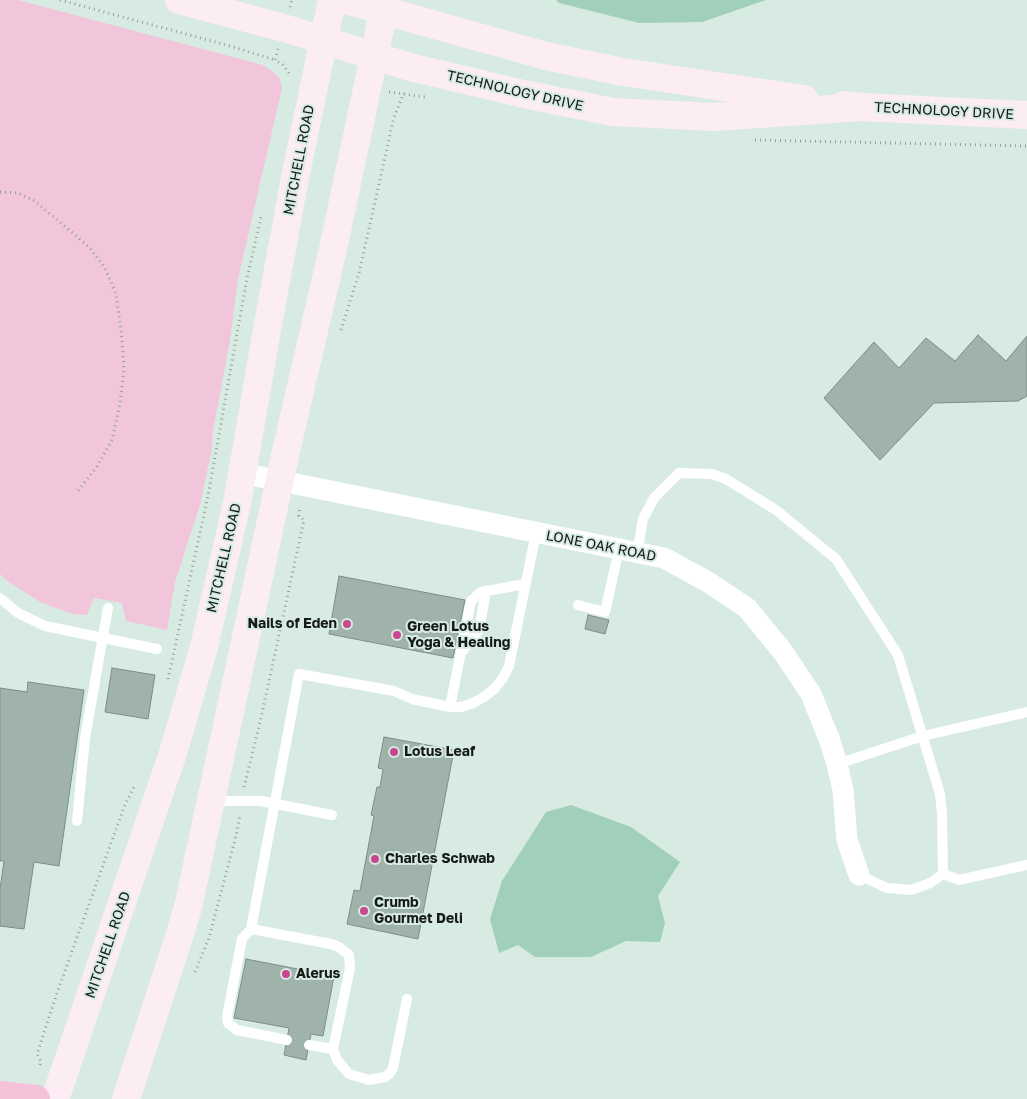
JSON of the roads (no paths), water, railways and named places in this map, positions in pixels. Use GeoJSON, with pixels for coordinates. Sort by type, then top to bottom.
{"type":"FeatureCollection","features":[{"type":"Feature","properties":{"kind":"highway"},"geometry":{"type":"LineString","coordinates":[[0,1095],[40,1099]]}},
{"type":"Feature","properties":{"kind":"main road","name":"TECHNOLOGY DRIVE"},"geometry":{"type":"LineString","coordinates":[[179,0],[284,28],[410,67],[528,95],[613,112],[715,117],[861,107]]}},
{"type":"Feature","properties":{"kind":"main road","name":"MITCHELL ROAD"},"geometry":{"type":"LineString","coordinates":[[40,1099],[173,753],[204,647],[237,503],[270,314],[302,82],[323,41],[332,0]]}},
{"type":"Feature","properties":{"kind":"main road","name":"TECHNOLOGY DRIVE"},"geometry":{"type":"LineString","coordinates":[[346,0],[385,5],[546,56],[623,72],[861,107],[1027,115]]}},
{"type":"Feature","properties":{"kind":"main road"},"geometry":{"type":"LineString","coordinates":[[126,1099],[181,931],[211,801],[291,483],[333,249],[385,5]]}},
{"type":"Feature","properties":{"kind":"street","name":"LONE OAK ROAD"},"geometry":{"type":"LineString","coordinates":[[241,473],[664,558],[708,582],[747,608],[783,652],[811,694],[837,764],[843,790],[847,840],[859,875]]}},
{"type":"Feature","properties":{"kind":"lane"},"geometry":{"type":"LineString","coordinates":[[578,605],[605,612],[628,551],[654,498],[678,473],[712,474],[726,479],[776,510],[836,559],[898,655],[940,794],[943,874]]}},
{"type":"Feature","properties":{"kind":"lane"},"geometry":{"type":"LineString","coordinates":[[287,1040],[237,1030],[228,1023],[227,1016],[242,939],[251,928],[299,674],[394,691],[412,699],[450,707],[462,707],[473,703],[494,689],[503,678],[508,666],[536,533]]}},
{"type":"Feature","properties":{"kind":"lane"},"geometry":{"type":"LineString","coordinates":[[450,707],[471,601],[475,596],[486,591],[525,584]]}},
{"type":"Feature","properties":{"kind":"lane"},"geometry":{"type":"LineString","coordinates":[[0,598],[18,613],[45,626],[157,649]]}},
{"type":"Feature","properties":{"kind":"lane"},"geometry":{"type":"LineString","coordinates":[[77,821],[85,738],[108,608]]}},
{"type":"Feature","properties":{"kind":"lane"},"geometry":{"type":"LineString","coordinates":[[837,764],[923,736],[1027,712]]}},
{"type":"Feature","properties":{"kind":"lane"},"geometry":{"type":"LineString","coordinates":[[211,801],[242,800],[332,815]]}},
{"type":"Feature","properties":{"kind":"lane"},"geometry":{"type":"LineString","coordinates":[[943,874],[959,880],[1027,865]]}},
{"type":"Feature","properties":{"kind":"lane"},"geometry":{"type":"LineString","coordinates":[[859,875],[887,888],[910,890],[930,883],[943,874]]}},
{"type":"Feature","properties":{"kind":"lane"},"geometry":{"type":"LineString","coordinates":[[251,928],[331,944],[339,947],[349,955],[350,968],[333,1049],[337,1060],[349,1074],[369,1080],[385,1077],[393,1068],[408,999]]}},
{"type":"Feature","properties":{"kind":"lane"},"geometry":{"type":"LineString","coordinates":[[309,1045],[333,1049]]}},
{"type":"Feature","properties":{"kind":"place","name":"Nails of Eden"},"geometry":{"type":"Point","coordinates":[347,624]}},
{"type":"Feature","properties":{"kind":"place","name":"Green Lotus Yoga & Healing"},"geometry":{"type":"Point","coordinates":[397,635]}},
{"type":"Feature","properties":{"kind":"place","name":"Lotus Leaf"},"geometry":{"type":"Point","coordinates":[394,752]}},
{"type":"Feature","properties":{"kind":"place","name":"Charles Schwab"},"geometry":{"type":"Point","coordinates":[375,859]}},
{"type":"Feature","properties":{"kind":"place","name":"Crumb Gourmet Deli"},"geometry":{"type":"Point","coordinates":[364,911]}},
{"type":"Feature","properties":{"kind":"place","name":"Alerus"},"geometry":{"type":"Point","coordinates":[286,974]}}]}
